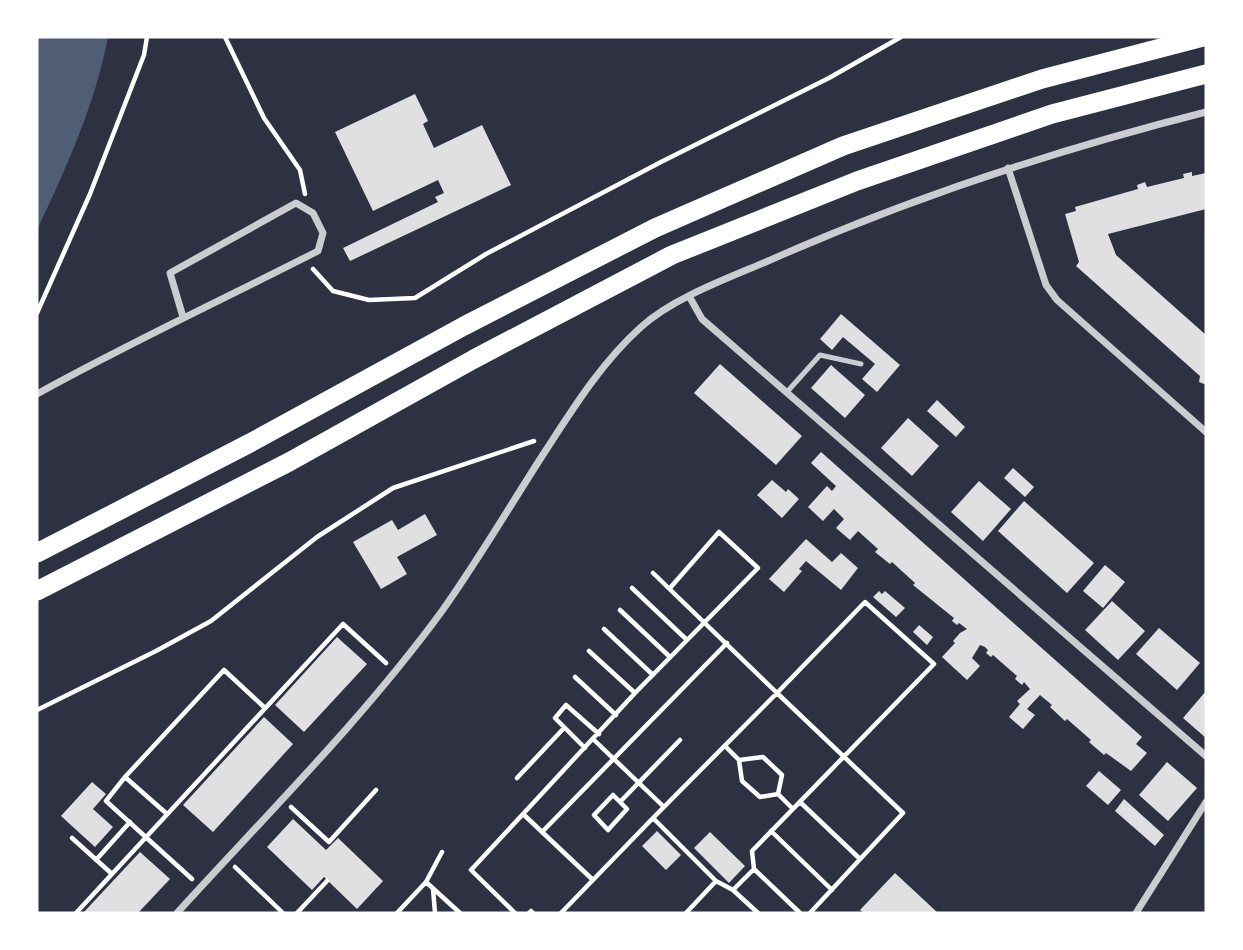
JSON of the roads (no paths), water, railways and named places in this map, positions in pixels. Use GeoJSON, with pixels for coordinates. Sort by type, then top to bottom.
{"type":"FeatureCollection","features":[{"type":"Feature","properties":{"kind":"highway"},"geometry":{"type":"LineString","coordinates":[[37,553],[250,443],[464,326],[655,228],[843,146],[1042,79],[1203,37]]}},
{"type":"Feature","properties":{"kind":"highway"},"geometry":{"type":"LineString","coordinates":[[37,591],[289,462],[474,359],[673,256],[857,181],[1039,119],[1206,74]]}},
{"type":"Feature","properties":{"kind":"street"},"geometry":{"type":"LineString","coordinates":[[177,913],[355,719],[395,671],[442,611],[578,399],[605,365],[643,325],[689,296],[904,204],[1115,135],[1206,111]]}},
{"type":"Feature","properties":{"kind":"street"},"geometry":{"type":"LineString","coordinates":[[1008,168],[1046,285],[1057,300],[1206,432]]}},
{"type":"Feature","properties":{"kind":"street"},"geometry":{"type":"LineString","coordinates":[[37,394],[107,354],[183,317],[304,258],[318,251],[323,233],[313,214],[296,203],[170,273],[183,317]]}},
{"type":"Feature","properties":{"kind":"street"},"geometry":{"type":"LineString","coordinates":[[689,296],[702,318],[1206,756]]}},
{"type":"Feature","properties":{"kind":"street"},"geometry":{"type":"LineString","coordinates":[[1136,913],[1206,802]]}},
{"type":"Feature","properties":{"kind":"lane"},"geometry":{"type":"LineString","coordinates":[[787,392],[820,355],[862,364]]}},
{"type":"Feature","properties":{"kind":"water"},"geometry":{"type":"Polygon","coordinates":[[[37,37],[108,37],[87,112],[69,160],[37,230],[37,37]]]}}]}
